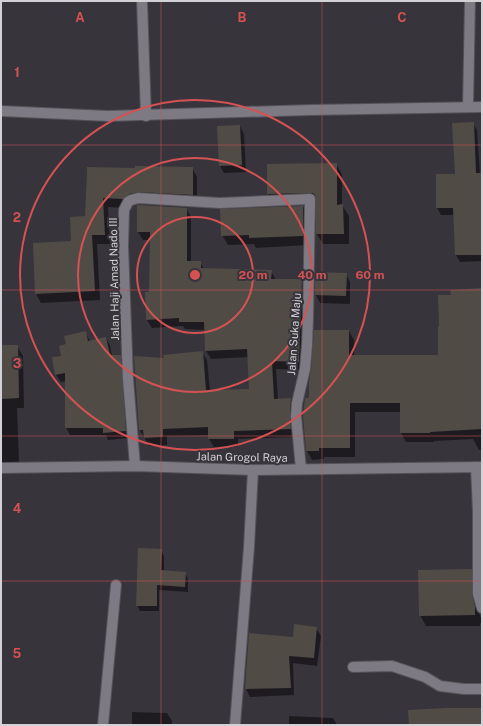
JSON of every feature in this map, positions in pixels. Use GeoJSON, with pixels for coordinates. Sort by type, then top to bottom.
{"type":"FeatureCollection","features":[{"type":"Feature","properties":{"kind":"street"},"geometry":{"type":"LineString","coordinates":[[142,1],[146,116]]}},
{"type":"Feature","properties":{"kind":"street"},"geometry":{"type":"LineString","coordinates":[[468,107],[470,1]]}},
{"type":"Feature","properties":{"kind":"street"},"geometry":{"type":"LineString","coordinates":[[1,111],[108,116],[146,116],[302,110],[482,107]]}},
{"type":"Feature","properties":{"kind":"street","name":"Jalan Haji Amad Nado III"},"geometry":{"type":"LineString","coordinates":[[135,466],[128,380],[123,246],[124,210],[128,202],[138,198],[220,203],[310,199]]}},
{"type":"Feature","properties":{"kind":"street","name":"Jalan Suka Maju"},"geometry":{"type":"LineString","coordinates":[[301,469],[296,416],[297,403],[304,375],[307,345],[310,199]]}},
{"type":"Feature","properties":{"kind":"street","name":"Jalan Grogol Raya"},"geometry":{"type":"LineString","coordinates":[[1,468],[135,466],[253,470],[479,467]]}},
{"type":"Feature","properties":{"kind":"street"},"geometry":{"type":"LineString","coordinates":[[479,467],[478,594],[482,608]]}},
{"type":"Feature","properties":{"kind":"street"},"geometry":{"type":"LineString","coordinates":[[235,725],[249,547],[253,470]]}},
{"type":"Feature","properties":{"kind":"street"},"geometry":{"type":"LineString","coordinates":[[103,725],[116,585]]}},
{"type":"Feature","properties":{"kind":"street"},"geometry":{"type":"LineString","coordinates":[[353,667],[392,666],[425,677],[440,686],[464,689],[482,689]]}},
{"type":"Feature","properties":{"kind":"building"},"geometry":{"type":"Polygon","coordinates":[[[474,122],[476,173],[482,173],[482,255],[455,255],[453,208],[436,208],[436,174],[455,174],[452,123],[474,122]]]}},
{"type":"Feature","properties":{"kind":"building"},"geometry":{"type":"Polygon","coordinates":[[[240,125],[242,165],[219,166],[217,126],[240,125]]]}},
{"type":"Feature","properties":{"kind":"building"},"geometry":{"type":"Polygon","coordinates":[[[337,163],[337,205],[343,204],[344,234],[316,234],[316,199],[313,193],[267,194],[267,164],[337,163]]]}},
{"type":"Feature","properties":{"kind":"building"},"geometry":{"type":"Polygon","coordinates":[[[135,166],[193,167],[193,195],[138,192],[129,194],[123,199],[103,198],[105,235],[92,235],[95,291],[35,294],[33,243],[71,241],[70,217],[85,216],[87,167],[135,168],[135,166]]]}},
{"type":"Feature","properties":{"kind":"building"},"geometry":{"type":"Polygon","coordinates":[[[137,205],[187,208],[187,261],[201,261],[201,268],[272,270],[271,279],[302,279],[299,362],[272,361],[274,399],[291,398],[291,429],[234,431],[234,439],[208,439],[208,427],[163,429],[163,437],[144,438],[143,430],[139,430],[134,356],[164,358],[163,355],[203,351],[206,390],[249,389],[247,349],[205,351],[204,322],[179,322],[179,318],[146,320],[145,292],[149,292],[150,232],[137,232],[137,205]]]}},
{"type":"Feature","properties":{"kind":"building"},"geometry":{"type":"Polygon","coordinates":[[[303,206],[303,236],[249,238],[249,235],[221,236],[220,209],[303,206]]]}},
{"type":"Feature","properties":{"kind":"building"},"geometry":{"type":"Polygon","coordinates":[[[315,272],[347,273],[346,296],[315,295],[315,272]]]}},
{"type":"Feature","properties":{"kind":"building"},"geometry":{"type":"Polygon","coordinates":[[[482,288],[482,429],[430,433],[400,433],[400,403],[350,403],[350,448],[319,448],[319,451],[306,451],[303,416],[305,398],[309,398],[314,330],[349,330],[349,355],[438,355],[438,295],[451,295],[450,290],[482,288]]]}},
{"type":"Feature","properties":{"kind":"building"},"geometry":{"type":"Polygon","coordinates":[[[86,331],[88,341],[106,337],[110,355],[121,355],[126,431],[103,433],[103,428],[65,428],[65,373],[55,375],[52,357],[61,356],[59,346],[66,344],[64,336],[86,331]]]}},
{"type":"Feature","properties":{"kind":"building"},"geometry":{"type":"Polygon","coordinates":[[[1,345],[18,345],[19,398],[1,399],[1,345]]]}},
{"type":"Feature","properties":{"kind":"building"},"geometry":{"type":"Polygon","coordinates":[[[138,548],[162,549],[161,570],[186,572],[185,587],[157,585],[157,606],[136,606],[138,548]]]}},
{"type":"Feature","properties":{"kind":"building"},"geometry":{"type":"Polygon","coordinates":[[[472,569],[472,594],[475,606],[475,615],[419,616],[418,570],[472,569]]]}},
{"type":"Feature","properties":{"kind":"building"},"geometry":{"type":"Polygon","coordinates":[[[294,624],[317,627],[314,658],[289,656],[291,688],[245,689],[249,633],[293,637],[294,624]]]}},
{"type":"Feature","properties":{"kind":"building"},"geometry":{"type":"Polygon","coordinates":[[[482,708],[482,725],[409,725],[408,710],[482,708]]]}}]}
